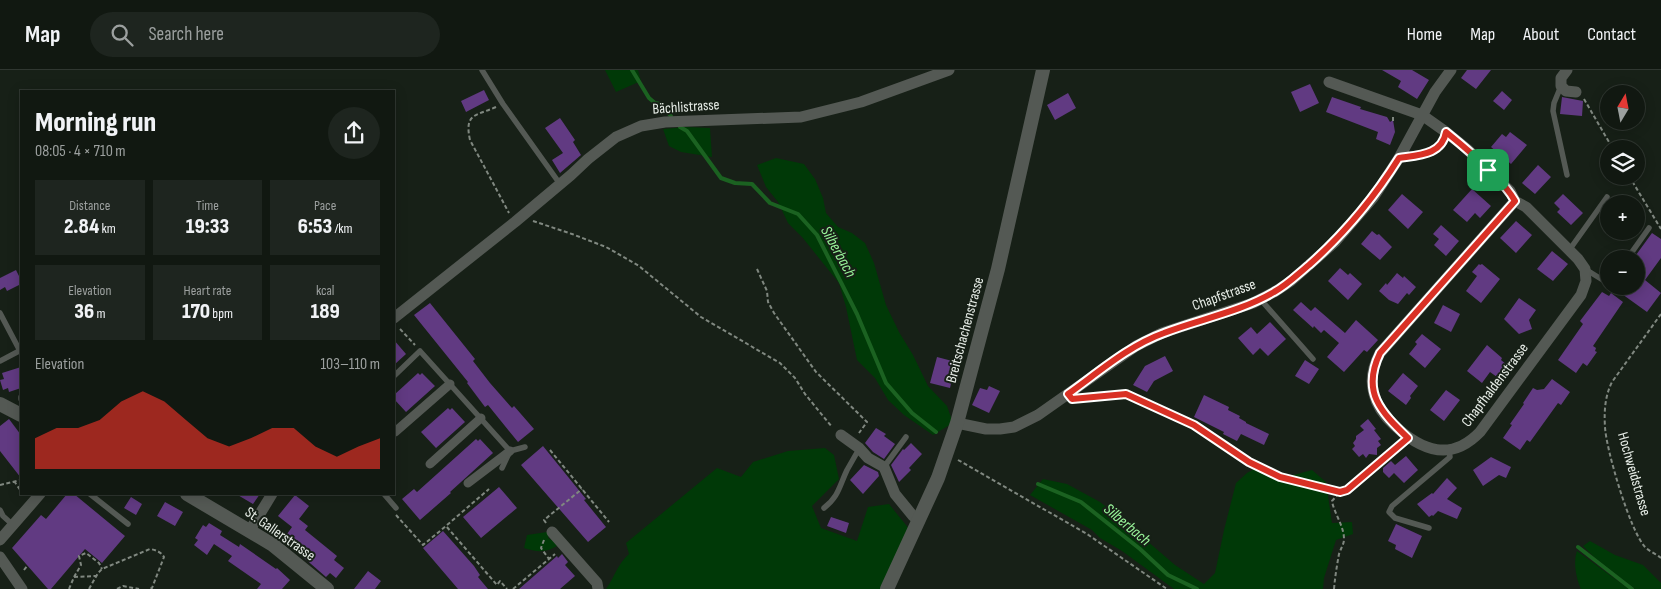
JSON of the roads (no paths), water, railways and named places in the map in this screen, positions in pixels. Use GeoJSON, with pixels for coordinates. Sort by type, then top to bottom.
{"type":"FeatureCollection","features":[{"type":"Feature","properties":{"kind":"street","name":"Bächlistrasse"},"geometry":{"type":"LineString","coordinates":[[395,317],[517,220],[588,158],[610,141],[641,126],[665,122],[801,117],[861,102],[949,70]]}},
{"type":"Feature","properties":{"kind":"street","name":"Breitschachenstrasse"},"geometry":{"type":"LineString","coordinates":[[887,589],[947,456],[957,423],[998,269],[1043,70]]}},
{"type":"Feature","properties":{"kind":"street","name":"Chapfstrasse"},"geometry":{"type":"LineString","coordinates":[[957,423],[1000,430],[1014,427],[1038,415],[1136,346],[1162,333],[1261,300],[1291,280],[1335,242],[1373,198],[1399,158],[1440,85],[1451,70]]}},
{"type":"Feature","properties":{"kind":"street"},"geometry":{"type":"LineString","coordinates":[[1567,70],[1560,81],[1561,86],[1566,92],[1576,92]]}},
{"type":"Feature","properties":{"kind":"street"},"geometry":{"type":"LineString","coordinates":[[1330,82],[1422,115],[1446,132],[1467,149],[1510,191],[1515,201],[1526,206],[1570,249],[1585,269]]}},
{"type":"Feature","properties":{"kind":"street"},"geometry":{"type":"LineString","coordinates":[[1449,450],[1429,448],[1408,438],[1387,418],[1379,408],[1374,395],[1372,382],[1376,360],[1380,353],[1515,201]]}},
{"type":"Feature","properties":{"kind":"street","name":"Chapfhaldenstrasse"},"geometry":{"type":"LineString","coordinates":[[1449,450],[1464,446],[1480,432],[1581,295],[1586,281],[1585,269]]}},
{"type":"Feature","properties":{"kind":"street"},"geometry":{"type":"LineString","coordinates":[[395,432],[450,384]]}},
{"type":"Feature","properties":{"kind":"street"},"geometry":{"type":"LineString","coordinates":[[0,404],[20,414]]}},
{"type":"Feature","properties":{"kind":"street"},"geometry":{"type":"LineString","coordinates":[[430,464],[481,418]]}},
{"type":"Feature","properties":{"kind":"street"},"geometry":{"type":"LineString","coordinates":[[841,436],[868,458],[884,467],[895,494],[913,516],[919,519]]}},
{"type":"Feature","properties":{"kind":"street"},"geometry":{"type":"LineString","coordinates":[[468,483],[510,451]]}},
{"type":"Feature","properties":{"kind":"street"},"geometry":{"type":"LineString","coordinates":[[0,540],[39,495]]}},
{"type":"Feature","properties":{"kind":"street","name":"St. Gallerstrasse"},"geometry":{"type":"LineString","coordinates":[[189,495],[273,545],[327,589]]}},
{"type":"Feature","properties":{"kind":"street"},"geometry":{"type":"LineString","coordinates":[[250,530],[271,495]]}},
{"type":"Feature","properties":{"kind":"street"},"geometry":{"type":"LineString","coordinates":[[552,532],[597,583],[598,589]]}},
{"type":"Feature","properties":{"kind":"street"},"geometry":{"type":"LineString","coordinates":[[0,557],[22,589]]}},
{"type":"Feature","properties":{"kind":"lane"},"geometry":{"type":"LineString","coordinates":[[482,70],[503,104],[560,184]]}},
{"type":"Feature","properties":{"kind":"lane"},"geometry":{"type":"LineString","coordinates":[[1561,86],[1553,111],[1558,141],[1567,175]]}},
{"type":"Feature","properties":{"kind":"lane"},"geometry":{"type":"LineString","coordinates":[[1399,158],[1436,150],[1442,145],[1446,132]]}},
{"type":"Feature","properties":{"kind":"lane"},"geometry":{"type":"LineString","coordinates":[[1570,249],[1600,207]]}},
{"type":"Feature","properties":{"kind":"lane"},"geometry":{"type":"LineString","coordinates":[[1634,250],[1649,228]]}},
{"type":"Feature","properties":{"kind":"lane"},"geometry":{"type":"LineString","coordinates":[[1585,269],[1600,278]]}},
{"type":"Feature","properties":{"kind":"lane"},"geometry":{"type":"LineString","coordinates":[[1261,300],[1313,359]]}},
{"type":"Feature","properties":{"kind":"lane"},"geometry":{"type":"LineString","coordinates":[[0,313],[20,349]]}},
{"type":"Feature","properties":{"kind":"lane"},"geometry":{"type":"LineString","coordinates":[[0,361],[20,351]]}},
{"type":"Feature","properties":{"kind":"lane"},"geometry":{"type":"LineString","coordinates":[[395,375],[420,351],[510,451]]}},
{"type":"Feature","properties":{"kind":"lane"},"geometry":{"type":"LineString","coordinates":[[1068,394],[1072,399],[1126,394],[1194,425],[1249,462],[1280,477]]}},
{"type":"Feature","properties":{"kind":"lane"},"geometry":{"type":"LineString","coordinates":[[884,467],[906,437]]}},
{"type":"Feature","properties":{"kind":"lane"},"geometry":{"type":"LineString","coordinates":[[824,508],[834,500],[839,492],[855,446]]}},
{"type":"Feature","properties":{"kind":"lane"},"geometry":{"type":"LineString","coordinates":[[502,468],[510,451],[524,447]]}},
{"type":"Feature","properties":{"kind":"lane"},"geometry":{"type":"LineString","coordinates":[[1428,528],[1395,518],[1389,512],[1392,506],[1450,457],[1449,450]]}},
{"type":"Feature","properties":{"kind":"lane"},"geometry":{"type":"LineString","coordinates":[[91,495],[128,524]]}},
{"type":"Feature","properties":{"kind":"lane"},"geometry":{"type":"LineString","coordinates":[[386,495],[396,508]]}},
{"type":"Feature","properties":{"kind":"lane"},"geometry":{"type":"LineString","coordinates":[[0,510],[3,516],[13,525]]}},
{"type":"Feature","properties":{"kind":"waterway","name":"Silberbach"},"geometry":{"type":"LineString","coordinates":[[632,70],[649,98],[655,103],[660,104],[671,116]]}},
{"type":"Feature","properties":{"kind":"waterway","name":"Silberbach"},"geometry":{"type":"LineString","coordinates":[[680,127],[687,131],[721,178],[735,183],[752,184],[770,203],[798,214],[817,235],[857,314],[886,383],[912,413],[936,432]]}},
{"type":"Feature","properties":{"kind":"waterway","name":"Silberbach"},"geometry":{"type":"LineString","coordinates":[[1038,484],[1081,502],[1140,549],[1168,575],[1197,589]]}},
{"type":"Feature","properties":{"kind":"waterway"},"geometry":{"type":"LineString","coordinates":[[1578,547],[1632,589]]}}]}
